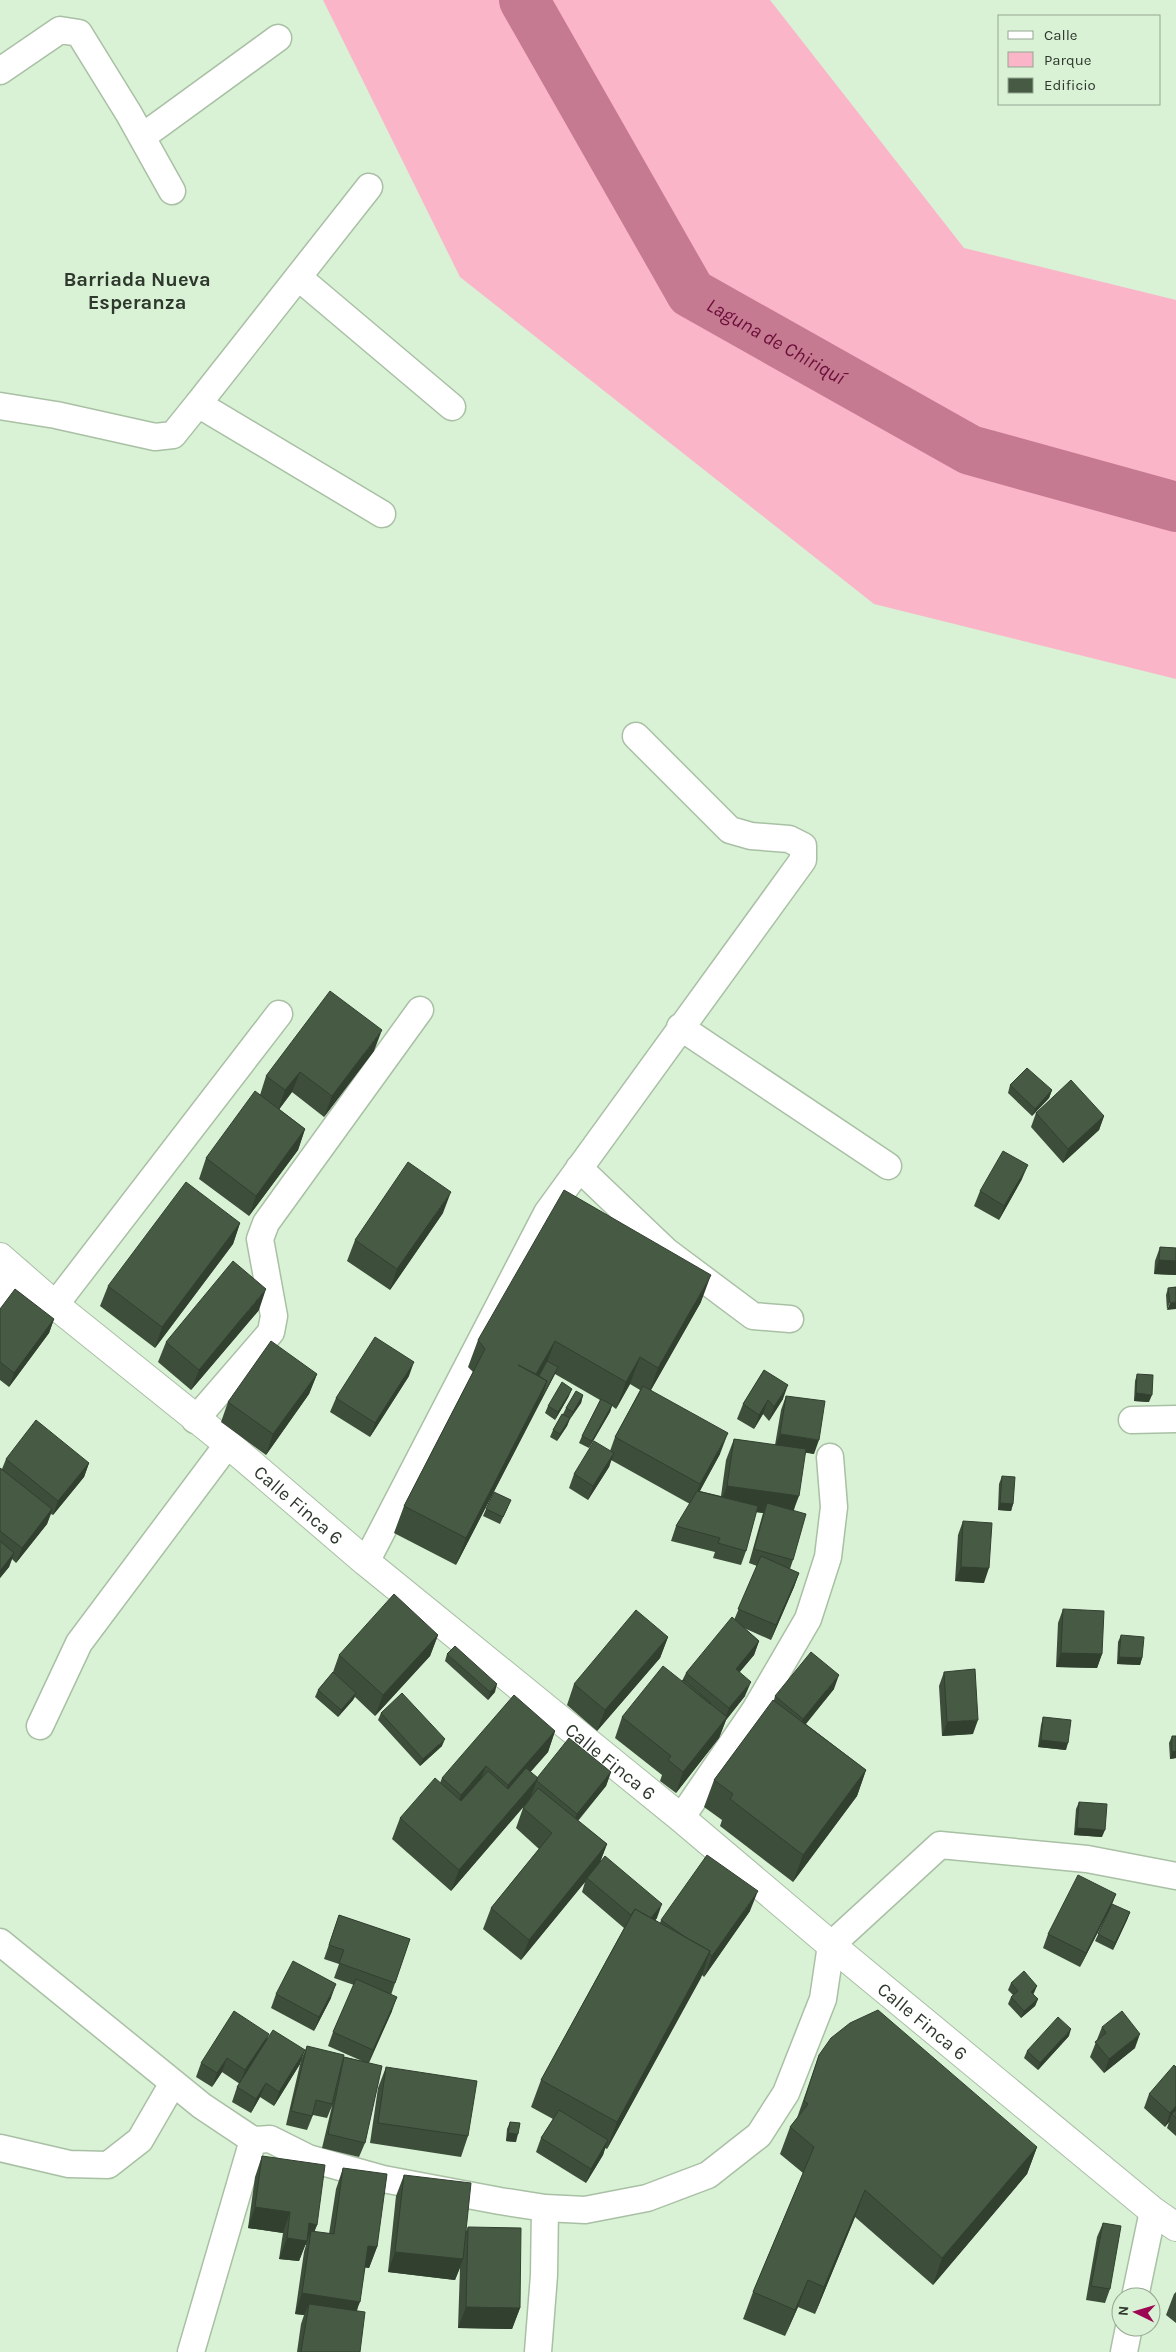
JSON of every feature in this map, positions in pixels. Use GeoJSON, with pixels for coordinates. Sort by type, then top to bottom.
{"type":"FeatureCollection","features":[{"type":"Feature","properties":{"kind":"street"},"geometry":{"type":"LineString","coordinates":[[0,71],[60,30],[79,33],[142,136],[172,191]]}},
{"type":"Feature","properties":{"kind":"street"},"geometry":{"type":"LineString","coordinates":[[142,136],[278,38]]}},
{"type":"Feature","properties":{"kind":"street"},"geometry":{"type":"LineString","coordinates":[[0,406],[56,414],[154,437],[173,435],[369,187]]}},
{"type":"Feature","properties":{"kind":"street"},"geometry":{"type":"LineString","coordinates":[[298,277],[452,407]]}},
{"type":"Feature","properties":{"kind":"street"},"geometry":{"type":"LineString","coordinates":[[198,404],[382,514]]}},
{"type":"Feature","properties":{"kind":"street"},"geometry":{"type":"LineString","coordinates":[[366,1562],[547,1213],[680,1027],[803,860],[803,846],[789,839],[750,836],[730,830],[636,736]]}},
{"type":"Feature","properties":{"kind":"street"},"geometry":{"type":"LineString","coordinates":[[196,1420],[271,1332],[274,1316],[260,1239],[266,1223],[420,1010]]}},
{"type":"Feature","properties":{"kind":"street"},"geometry":{"type":"LineString","coordinates":[[55,1305],[278,1014]]}},
{"type":"Feature","properties":{"kind":"street"},"geometry":{"type":"LineString","coordinates":[[680,1027],[888,1166]]}},
{"type":"Feature","properties":{"kind":"street"},"geometry":{"type":"LineString","coordinates":[[579,1168],[666,1250],[753,1316],[790,1319]]}},
{"type":"Feature","properties":{"kind":"street"},"geometry":{"type":"LineString","coordinates":[[0,1295],[9,1264]]}},
{"type":"Feature","properties":{"kind":"street","name":"Calle Finca 6"},"geometry":{"type":"LineString","coordinates":[[9,1264],[55,1305],[228,1444],[366,1562],[681,1818],[831,1945],[1153,2211],[1176,2227]]}},
{"type":"Feature","properties":{"kind":"street"},"geometry":{"type":"LineString","coordinates":[[1132,1420],[1176,1419]]}},
{"type":"Feature","properties":{"kind":"street"},"geometry":{"type":"LineString","coordinates":[[40,1726],[79,1643],[228,1444]]}},
{"type":"Feature","properties":{"kind":"street"},"geometry":{"type":"LineString","coordinates":[[681,1818],[755,1710],[808,1618],[828,1557],[834,1507],[830,1457]]}},
{"type":"Feature","properties":{"kind":"street"},"geometry":{"type":"LineString","coordinates":[[0,1942],[202,2106],[253,2140],[270,2139],[308,2158],[383,2179],[545,2208],[585,2210],[647,2198],[708,2175],[759,2135],[786,2093],[823,1999],[831,1945],[940,1844],[1087,1859],[1176,1876]]}},
{"type":"Feature","properties":{"kind":"street"},"geometry":{"type":"LineString","coordinates":[[0,2148],[70,2164],[108,2165],[140,2140],[173,2083]]}},
{"type":"Feature","properties":{"kind":"street"},"geometry":{"type":"LineString","coordinates":[[191,2352],[253,2140]]}},
{"type":"Feature","properties":{"kind":"street"},"geometry":{"type":"LineString","coordinates":[[538,2352],[544,2276],[545,2208]]}},
{"type":"Feature","properties":{"kind":"street"},"geometry":{"type":"LineString","coordinates":[[1137,2287],[1153,2211]]}},
{"type":"Feature","properties":{"kind":"street"},"geometry":{"type":"LineString","coordinates":[[1124,2352],[1127,2337]]}},
{"type":"Feature","properties":{"kind":"green space"},"geometry":{"type":"Polygon","coordinates":[[[323,0],[770,0],[964,248],[1176,300],[1176,679],[874,604],[460,277],[323,0]]]}},
{"type":"Feature","properties":{"kind":"building"},"geometry":{"type":"Polygon","coordinates":[[[330,991],[382,1030],[332,1096],[300,1072],[285,1090],[266,1076],[330,991]]]}},
{"type":"Feature","properties":{"kind":"building"},"geometry":{"type":"Polygon","coordinates":[[[1027,1068],[1052,1090],[1035,1109],[1010,1085],[1027,1068]]]}},
{"type":"Feature","properties":{"kind":"building"},"geometry":{"type":"Polygon","coordinates":[[[1071,1080],[1104,1116],[1068,1149],[1036,1113],[1071,1080]]]}},
{"type":"Feature","properties":{"kind":"building"},"geometry":{"type":"Polygon","coordinates":[[[255,1091],[305,1129],[256,1196],[206,1158],[255,1091]]]}},
{"type":"Feature","properties":{"kind":"building"},"geometry":{"type":"Polygon","coordinates":[[[1003,1151],[1028,1165],[1004,1206],[980,1191],[1003,1151]]]}},
{"type":"Feature","properties":{"kind":"building"},"geometry":{"type":"Polygon","coordinates":[[[408,1162],[451,1192],[397,1269],[355,1240],[408,1162]]]}},
{"type":"Feature","properties":{"kind":"building"},"geometry":{"type":"Polygon","coordinates":[[[186,1182],[240,1223],[162,1327],[108,1286],[186,1182]]]}},
{"type":"Feature","properties":{"kind":"building"},"geometry":{"type":"Polygon","coordinates":[[[564,1190],[711,1275],[658,1368],[640,1357],[626,1382],[555,1341],[536,1374],[518,1365],[547,1381],[466,1538],[404,1506],[485,1349],[478,1340],[564,1190]]]}},
{"type":"Feature","properties":{"kind":"building"},"geometry":{"type":"Polygon","coordinates":[[[1160,1247],[1176,1248],[1176,1261],[1159,1260],[1160,1247]]]}},
{"type":"Feature","properties":{"kind":"building"},"geometry":{"type":"Polygon","coordinates":[[[233,1261],[266,1289],[199,1370],[166,1342],[233,1261]]]}},
{"type":"Feature","properties":{"kind":"building"},"geometry":{"type":"Polygon","coordinates":[[[1176,1287],[1176,1302],[1170,1303],[1168,1288],[1176,1287]]]}},
{"type":"Feature","properties":{"kind":"building"},"geometry":{"type":"Polygon","coordinates":[[[15,1289],[54,1319],[14,1373],[0,1362],[0,1309],[15,1289]]]}},
{"type":"Feature","properties":{"kind":"building"},"geometry":{"type":"Polygon","coordinates":[[[375,1337],[414,1362],[375,1423],[336,1398],[375,1337]]]}},
{"type":"Feature","properties":{"kind":"building"},"geometry":{"type":"Polygon","coordinates":[[[271,1341],[317,1374],[273,1434],[228,1402],[271,1341]]]}},
{"type":"Feature","properties":{"kind":"building"},"geometry":{"type":"Polygon","coordinates":[[[547,1361],[558,1367],[540,1401],[547,1381],[539,1376],[547,1361]]]}},
{"type":"Feature","properties":{"kind":"building"},"geometry":{"type":"Polygon","coordinates":[[[764,1370],[788,1385],[774,1407],[768,1400],[759,1415],[743,1404],[764,1370]]]}},
{"type":"Feature","properties":{"kind":"building"},"geometry":{"type":"Polygon","coordinates":[[[1137,1374],[1153,1375],[1152,1395],[1136,1393],[1137,1374]]]}},
{"type":"Feature","properties":{"kind":"building"},"geometry":{"type":"Polygon","coordinates":[[[562,1382],[572,1389],[558,1412],[548,1406],[562,1382]]]}},
{"type":"Feature","properties":{"kind":"building"},"geometry":{"type":"Polygon","coordinates":[[[643,1386],[728,1433],[700,1484],[615,1437],[643,1386]]]}},
{"type":"Feature","properties":{"kind":"building"},"geometry":{"type":"Polygon","coordinates":[[[576,1391],[583,1395],[573,1412],[566,1408],[576,1391]]]}},
{"type":"Feature","properties":{"kind":"building"},"geometry":{"type":"Polygon","coordinates":[[[786,1396],[825,1401],[819,1440],[780,1434],[786,1396]]]}},
{"type":"Feature","properties":{"kind":"building"},"geometry":{"type":"Polygon","coordinates":[[[601,1399],[612,1405],[592,1441],[582,1436],[601,1399]]]}},
{"type":"Feature","properties":{"kind":"building"},"geometry":{"type":"Polygon","coordinates":[[[562,1414],[570,1418],[560,1434],[553,1430],[562,1414]]]}},
{"type":"Feature","properties":{"kind":"building"},"geometry":{"type":"Polygon","coordinates":[[[36,1420],[89,1463],[58,1501],[6,1459],[36,1420]]]}},
{"type":"Feature","properties":{"kind":"building"},"geometry":{"type":"Polygon","coordinates":[[[734,1439],[806,1449],[799,1496],[727,1486],[734,1439]]]}},
{"type":"Feature","properties":{"kind":"building"},"geometry":{"type":"Polygon","coordinates":[[[594,1441],[614,1453],[593,1486],[574,1474],[594,1441]]]}},
{"type":"Feature","properties":{"kind":"building"},"geometry":{"type":"Polygon","coordinates":[[[0,1468],[52,1509],[22,1548],[0,1531],[0,1468]]]}},
{"type":"Feature","properties":{"kind":"building"},"geometry":{"type":"Polygon","coordinates":[[[1002,1476],[1015,1477],[1013,1504],[1000,1503],[1002,1476]]]}},
{"type":"Feature","properties":{"kind":"building"},"geometry":{"type":"Polygon","coordinates":[[[697,1491],[758,1506],[746,1551],[718,1543],[720,1538],[676,1526],[697,1491]]]}},
{"type":"Feature","properties":{"kind":"building"},"geometry":{"type":"Polygon","coordinates":[[[494,1492],[511,1500],[503,1517],[486,1509],[494,1492]]]}},
{"type":"Feature","properties":{"kind":"building"},"geometry":{"type":"Polygon","coordinates":[[[767,1503],[806,1514],[793,1560],[754,1549],[767,1503]]]}},
{"type":"Feature","properties":{"kind":"building"},"geometry":{"type":"Polygon","coordinates":[[[963,1521],[992,1523],[989,1568],[961,1567],[963,1521]]]}},
{"type":"Feature","properties":{"kind":"building"},"geometry":{"type":"Polygon","coordinates":[[[0,1541],[14,1553],[0,1571],[0,1541]]]}},
{"type":"Feature","properties":{"kind":"building"},"geometry":{"type":"Polygon","coordinates":[[[761,1556],[799,1573],[776,1625],[738,1609],[761,1556]]]}},
{"type":"Feature","properties":{"kind":"building"},"geometry":{"type":"Polygon","coordinates":[[[394,1594],[438,1635],[383,1695],[339,1655],[394,1594]]]}},
{"type":"Feature","properties":{"kind":"building"},"geometry":{"type":"Polygon","coordinates":[[[1063,1609],[1104,1611],[1102,1654],[1061,1653],[1063,1609]]]}},
{"type":"Feature","properties":{"kind":"building"},"geometry":{"type":"Polygon","coordinates":[[[636,1610],[668,1637],[605,1710],[574,1684],[636,1610]]]}},
{"type":"Feature","properties":{"kind":"building"},"geometry":{"type":"Polygon","coordinates":[[[732,1617],[759,1641],[736,1669],[751,1682],[729,1708],[686,1673],[732,1617]]]}},
{"type":"Feature","properties":{"kind":"building"},"geometry":{"type":"Polygon","coordinates":[[[1121,1635],[1144,1637],[1142,1658],[1119,1657],[1121,1635]]]}},
{"type":"Feature","properties":{"kind":"building"},"geometry":{"type":"Polygon","coordinates":[[[455,1646],[497,1684],[490,1692],[447,1654],[455,1646]]]}},
{"type":"Feature","properties":{"kind":"building"},"geometry":{"type":"Polygon","coordinates":[[[811,1652],[839,1675],[803,1719],[775,1696],[811,1652]]]}},
{"type":"Feature","properties":{"kind":"building"},"geometry":{"type":"Polygon","coordinates":[[[663,1666],[727,1717],[683,1772],[668,1760],[671,1756],[622,1717],[663,1666]]]}},
{"type":"Feature","properties":{"kind":"building"},"geometry":{"type":"Polygon","coordinates":[[[975,1669],[978,1720],[947,1722],[944,1672],[975,1669]]]}},
{"type":"Feature","properties":{"kind":"building"},"geometry":{"type":"Polygon","coordinates":[[[333,1672],[356,1693],[341,1710],[318,1690],[333,1672]]]}},
{"type":"Feature","properties":{"kind":"building"},"geometry":{"type":"Polygon","coordinates":[[[684,1680],[711,1703],[682,1681],[684,1680]]]}},
{"type":"Feature","properties":{"kind":"building"},"geometry":{"type":"Polygon","coordinates":[[[402,1693],[445,1739],[423,1759],[381,1713],[402,1693]]]}},
{"type":"Feature","properties":{"kind":"building"},"geometry":{"type":"Polygon","coordinates":[[[514,1695],[555,1731],[508,1785],[486,1766],[461,1795],[442,1778],[514,1695]]]}},
{"type":"Feature","properties":{"kind":"building"},"geometry":{"type":"Polygon","coordinates":[[[773,1700],[866,1770],[803,1855],[730,1799],[733,1794],[714,1780],[773,1700]]]}},
{"type":"Feature","properties":{"kind":"building"},"geometry":{"type":"Polygon","coordinates":[[[1043,1717],[1071,1720],[1068,1743],[1041,1740],[1043,1717]]]}},
{"type":"Feature","properties":{"kind":"building"},"geometry":{"type":"Polygon","coordinates":[[[1172,1736],[1176,1736],[1176,1751],[1172,1752],[1172,1736]]]}},
{"type":"Feature","properties":{"kind":"building"},"geometry":{"type":"Polygon","coordinates":[[[569,1738],[611,1772],[577,1814],[537,1781],[537,1778],[569,1738]]]}},
{"type":"Feature","properties":{"kind":"building"},"geometry":{"type":"Polygon","coordinates":[[[526,1768],[538,1778],[459,1870],[400,1818],[435,1778],[461,1801],[488,1771],[508,1789],[526,1768]]]}},
{"type":"Feature","properties":{"kind":"building"},"geometry":{"type":"Polygon","coordinates":[[[538,1788],[607,1844],[529,1940],[491,1908],[552,1833],[523,1808],[538,1788]]]}},
{"type":"Feature","properties":{"kind":"building"},"geometry":{"type":"Polygon","coordinates":[[[1079,1802],[1107,1804],[1105,1830],[1077,1828],[1079,1802]]]}},
{"type":"Feature","properties":{"kind":"building"},"geometry":{"type":"Polygon","coordinates":[[[707,1855],[758,1891],[712,1956],[709,1954],[710,1951],[685,1937],[661,1920],[707,1855]]]}},
{"type":"Feature","properties":{"kind":"building"},"geometry":{"type":"Polygon","coordinates":[[[605,1856],[662,1904],[651,1918],[635,1909],[631,1915],[587,1878],[605,1856]]]}},
{"type":"Feature","properties":{"kind":"building"},"geometry":{"type":"Polygon","coordinates":[[[1078,1875],[1116,1894],[1086,1953],[1048,1934],[1078,1875]]]}},
{"type":"Feature","properties":{"kind":"building"},"geometry":{"type":"Polygon","coordinates":[[[1112,1904],[1130,1912],[1115,1943],[1098,1934],[1112,1904]]]}},
{"type":"Feature","properties":{"kind":"building"},"geometry":{"type":"Polygon","coordinates":[[[635,1909],[710,1951],[617,2122],[541,2080],[635,1909]]]}},
{"type":"Feature","properties":{"kind":"building"},"geometry":{"type":"Polygon","coordinates":[[[339,1915],[410,1939],[395,1983],[339,1963],[344,1950],[329,1945],[339,1915]]]}},
{"type":"Feature","properties":{"kind":"building"},"geometry":{"type":"Polygon","coordinates":[[[293,1961],[336,1984],[319,2017],[276,1994],[293,1961]]]}},
{"type":"Feature","properties":{"kind":"building"},"geometry":{"type":"Polygon","coordinates":[[[1024,1971],[1037,1986],[1031,1992],[1038,1999],[1024,2011],[1011,1997],[1018,1991],[1011,1983],[1024,1971]]]}},
{"type":"Feature","properties":{"kind":"building"},"geometry":{"type":"Polygon","coordinates":[[[356,1979],[397,1997],[373,2050],[333,2032],[356,1979]]]}},
{"type":"Feature","properties":{"kind":"building"},"geometry":{"type":"Polygon","coordinates":[[[878,2010],[1037,2147],[942,2258],[865,2190],[824,2287],[808,2280],[795,2310],[753,2292],[814,2147],[790,2127],[808,2104],[804,2101],[819,2055],[831,2038],[850,2023],[878,2010]]]}},
{"type":"Feature","properties":{"kind":"building"},"geometry":{"type":"Polygon","coordinates":[[[234,2011],[269,2034],[245,2070],[227,2058],[217,2073],[201,2063],[234,2011]]]}},
{"type":"Feature","properties":{"kind":"building"},"geometry":{"type":"Polygon","coordinates":[[[1122,2011],[1140,2034],[1109,2059],[1095,2042],[1106,2033],[1102,2027],[1122,2011]]]}},
{"type":"Feature","properties":{"kind":"building"},"geometry":{"type":"Polygon","coordinates":[[[1058,2017],[1071,2029],[1040,2063],[1027,2051],[1058,2017]]]}},
{"type":"Feature","properties":{"kind":"building"},"geometry":{"type":"Polygon","coordinates":[[[273,2030],[305,2050],[279,2092],[266,2083],[256,2099],[237,2087],[273,2030]]]}},
{"type":"Feature","properties":{"kind":"building"},"geometry":{"type":"Polygon","coordinates":[[[307,2046],[344,2055],[332,2104],[316,2100],[312,2116],[291,2111],[307,2046]]]}},
{"type":"Feature","properties":{"kind":"building"},"geometry":{"type":"Polygon","coordinates":[[[344,2057],[382,2066],[365,2143],[328,2134],[344,2057]]]}},
{"type":"Feature","properties":{"kind":"building"},"geometry":{"type":"Polygon","coordinates":[[[1174,2065],[1176,2067],[1176,2106],[1170,2113],[1149,2094],[1174,2065]]]}},
{"type":"Feature","properties":{"kind":"building"},"geometry":{"type":"Polygon","coordinates":[[[386,2067],[477,2081],[468,2136],[378,2123],[386,2067]]]}},
{"type":"Feature","properties":{"kind":"building"},"geometry":{"type":"Polygon","coordinates":[[[559,2110],[608,2140],[591,2169],[541,2138],[559,2110]]]}},
{"type":"Feature","properties":{"kind":"building"},"geometry":{"type":"Polygon","coordinates":[[[1176,2110],[1176,2118],[1172,2114],[1176,2110]]]}},
{"type":"Feature","properties":{"kind":"building"},"geometry":{"type":"Polygon","coordinates":[[[510,2122],[520,2123],[518,2134],[508,2133],[510,2122]]]}},
{"type":"Feature","properties":{"kind":"building"},"geometry":{"type":"Polygon","coordinates":[[[262,2156],[325,2165],[317,2225],[309,2223],[307,2241],[287,2238],[290,2212],[255,2207],[262,2156]]]}},
{"type":"Feature","properties":{"kind":"building"},"geometry":{"type":"Polygon","coordinates":[[[343,2168],[387,2174],[377,2247],[368,2246],[360,2302],[302,2293],[311,2231],[334,2234],[343,2168]]]}},
{"type":"Feature","properties":{"kind":"building"},"geometry":{"type":"Polygon","coordinates":[[[404,2175],[471,2183],[463,2259],[395,2252],[404,2175]]]}},
{"type":"Feature","properties":{"kind":"building"},"geometry":{"type":"Polygon","coordinates":[[[1103,2223],[1121,2226],[1110,2289],[1091,2286],[1103,2223]]]}},
{"type":"Feature","properties":{"kind":"building"},"geometry":{"type":"Polygon","coordinates":[[[468,2227],[521,2228],[520,2308],[466,2307],[468,2227]]]}},
{"type":"Feature","properties":{"kind":"building"},"geometry":{"type":"Polygon","coordinates":[[[309,2304],[365,2312],[360,2352],[301,2352],[309,2304]]]}},
{"type":"Feature","properties":{"kind":"waterway","name":"Laguna de Chiriquí"},"geometry":{"type":"LineString","coordinates":[[524,0],[691,293],[970,450],[1176,507]]}},
{"type":"Feature","properties":{"kind":"district","name":"Barriada Nueva Esperanza"},"geometry":{"type":"Point","coordinates":[137,290]}}]}
